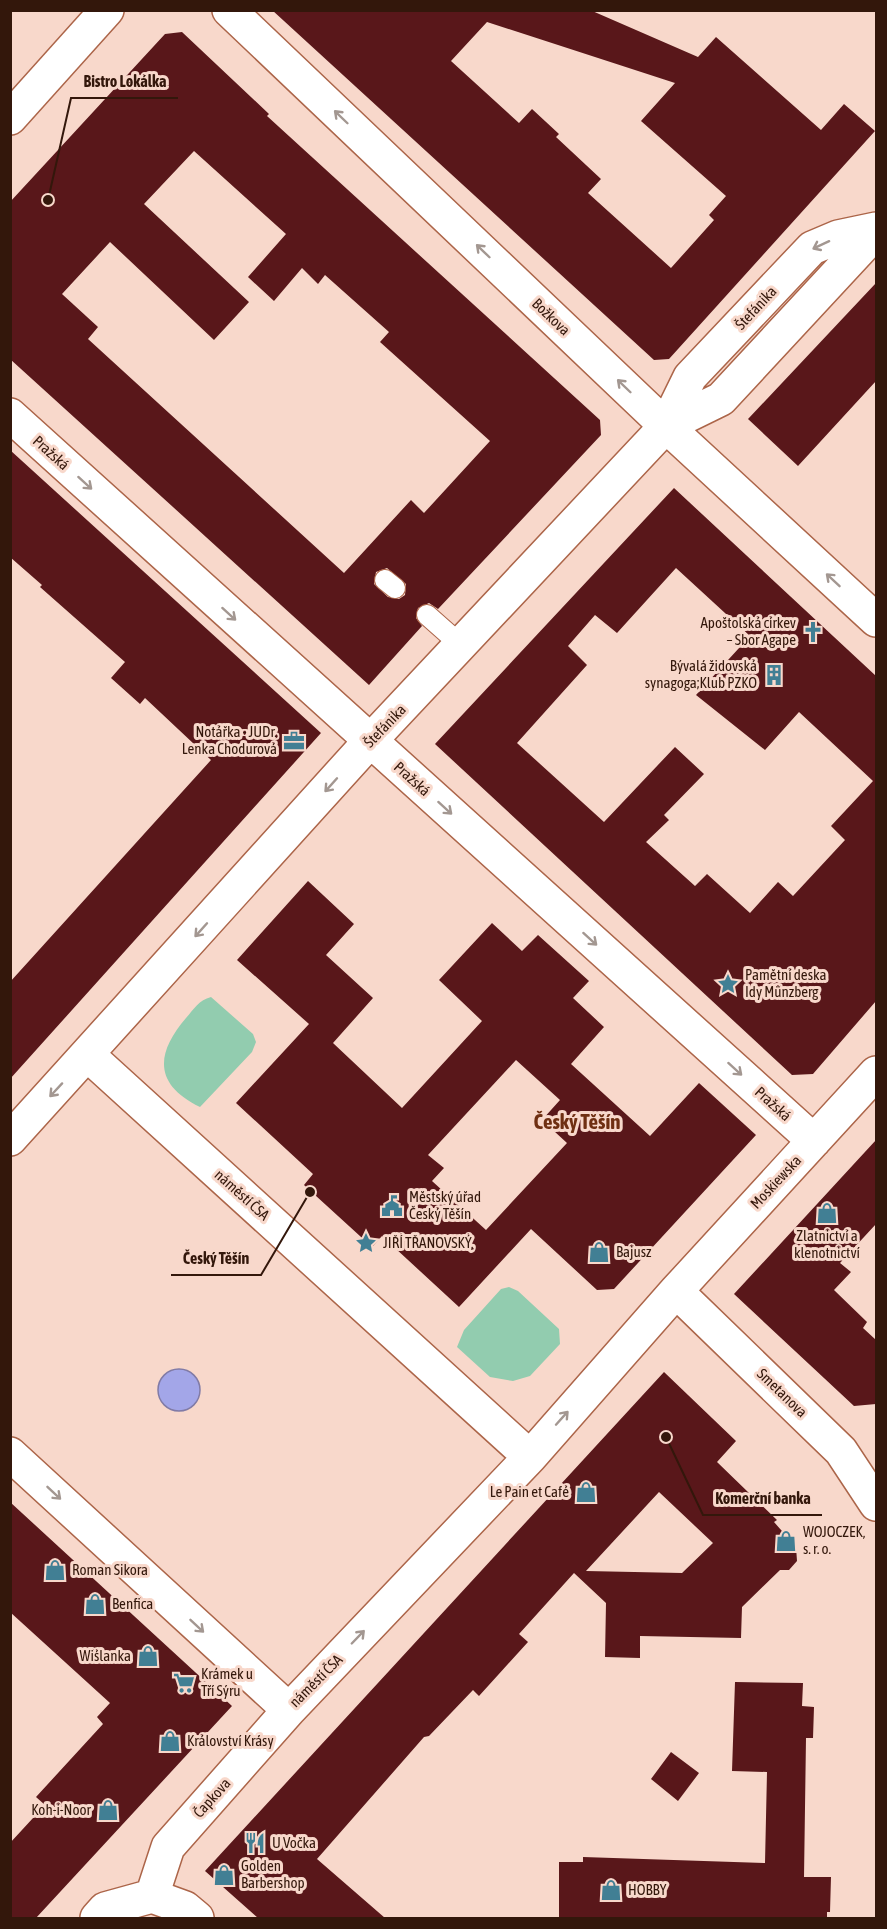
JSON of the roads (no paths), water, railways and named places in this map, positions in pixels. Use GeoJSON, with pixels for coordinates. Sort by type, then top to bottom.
{"type":"FeatureCollection","features":[{"type":"Feature","properties":{"kind":"street"},"geometry":{"type":"LineString","coordinates":[[10,118],[107,10]]}},
{"type":"Feature","properties":{"kind":"street","name":"Božkova"},"geometry":{"type":"LineString","coordinates":[[229,10],[666,426],[876,620]]}},
{"type":"Feature","properties":{"kind":"street","name":"Štefánika"},"geometry":{"type":"LineString","coordinates":[[99,1043],[370,741],[462,646],[666,426],[722,399],[876,230]]}},
{"type":"Feature","properties":{"kind":"street","name":"Pražská"},"geometry":{"type":"LineString","coordinates":[[10,415],[814,1141]]}},
{"type":"Feature","properties":{"kind":"street"},"geometry":{"type":"LineString","coordinates":[[10,1139],[99,1043]]}},
{"type":"Feature","properties":{"kind":"street","name":"náměstí ČSA"},"geometry":{"type":"LineString","coordinates":[[99,1043],[530,1456]]}},
{"type":"Feature","properties":{"kind":"street","name":"Moskiewska"},"geometry":{"type":"LineString","coordinates":[[629,1343],[876,1073]]}},
{"type":"Feature","properties":{"kind":"street","name":"Smetanova"},"geometry":{"type":"LineString","coordinates":[[676,1291],[841,1451],[876,1504]]}},
{"type":"Feature","properties":{"kind":"street","name":"náměstí ČSA"},"geometry":{"type":"LineString","coordinates":[[10,1454],[289,1710],[530,1456],[629,1343]]}},
{"type":"Feature","properties":{"kind":"street","name":"Čapkova"},"geometry":{"type":"LineString","coordinates":[[152,1896],[168,1847],[289,1710]]}},
{"type":"Feature","properties":{"kind":"street"},"geometry":{"type":"LineString","coordinates":[[97,1918],[105,1909],[152,1896],[185,1908],[197,1918]]}},
{"type":"Feature","properties":{"kind":"lane"},"geometry":{"type":"LineString","coordinates":[[427,615],[462,646]]}},
{"type":"Feature","properties":{"kind":"water"},"geometry":{"type":"Polygon","coordinates":[[[179,1369],[194,1375],[200,1390],[194,1405],[179,1411],[164,1405],[158,1390],[164,1375],[179,1369]]]}},
{"type":"Feature","properties":{"kind":"place","name":"Bistro Lokálka"},"geometry":{"type":"Point","coordinates":[48,200]}},
{"type":"Feature","properties":{"kind":"place","name":"Apoštolská církev – Sbor Agape"},"geometry":{"type":"Point","coordinates":[813,632]}},
{"type":"Feature","properties":{"kind":"place","name":"Bývalá židovská synagoga;Klub PZKO"},"geometry":{"type":"Point","coordinates":[774,675]}},
{"type":"Feature","properties":{"kind":"place","name":"Notářka - JUDr. Lenka Chodurová"},"geometry":{"type":"Point","coordinates":[294,741]}},
{"type":"Feature","properties":{"kind":"place","name":"Pamětní deska Idy Münzberg"},"geometry":{"type":"Point","coordinates":[728,984]}},
{"type":"Feature","properties":{"kind":"place","name":"Český Těšín"},"geometry":{"type":"Point","coordinates":[310,1192]}},
{"type":"Feature","properties":{"kind":"place","name":"Městský úřad Český Těšín"},"geometry":{"type":"Point","coordinates":[392,1206]}},
{"type":"Feature","properties":{"kind":"place","name":"Zlatnictví a klenotnictví"},"geometry":{"type":"Point","coordinates":[827,1213]}},
{"type":"Feature","properties":{"kind":"place","name":"JIŘÍ TŘANOVSKÝ,"},"geometry":{"type":"Point","coordinates":[366,1243]}},
{"type":"Feature","properties":{"kind":"place","name":"Bajusz"},"geometry":{"type":"Point","coordinates":[599,1252]}},
{"type":"Feature","properties":{"kind":"place","name":"Komerční banka"},"geometry":{"type":"Point","coordinates":[666,1437]}},
{"type":"Feature","properties":{"kind":"place","name":"Le Pain et Café"},"geometry":{"type":"Point","coordinates":[586,1492]}},
{"type":"Feature","properties":{"kind":"place","name":"WOJOCZEK, s. r. o."},"geometry":{"type":"Point","coordinates":[786,1541]}},
{"type":"Feature","properties":{"kind":"place","name":"Roman Sikora"},"geometry":{"type":"Point","coordinates":[55,1570]}},
{"type":"Feature","properties":{"kind":"place","name":"Benfica"},"geometry":{"type":"Point","coordinates":[95,1604]}},
{"type":"Feature","properties":{"kind":"place","name":"Wiślanka"},"geometry":{"type":"Point","coordinates":[148,1656]}},
{"type":"Feature","properties":{"kind":"place","name":"Krámek u Tří Sýru"},"geometry":{"type":"Point","coordinates":[184,1683]}},
{"type":"Feature","properties":{"kind":"place","name":"Království Krásy"},"geometry":{"type":"Point","coordinates":[170,1741]}},
{"type":"Feature","properties":{"kind":"place","name":"Koh-i-Noor"},"geometry":{"type":"Point","coordinates":[108,1810]}},
{"type":"Feature","properties":{"kind":"place","name":"U Vočka"},"geometry":{"type":"Point","coordinates":[255,1843]}},
{"type":"Feature","properties":{"kind":"place","name":"Golden Barbershop"},"geometry":{"type":"Point","coordinates":[224,1875]}},
{"type":"Feature","properties":{"kind":"place","name":"HOBBY"},"geometry":{"type":"Point","coordinates":[611,1890]}},
{"type":"Feature","properties":{"kind":"district","name":"Český Těšín"},"geometry":{"type":"Point","coordinates":[577,1122]}}]}
